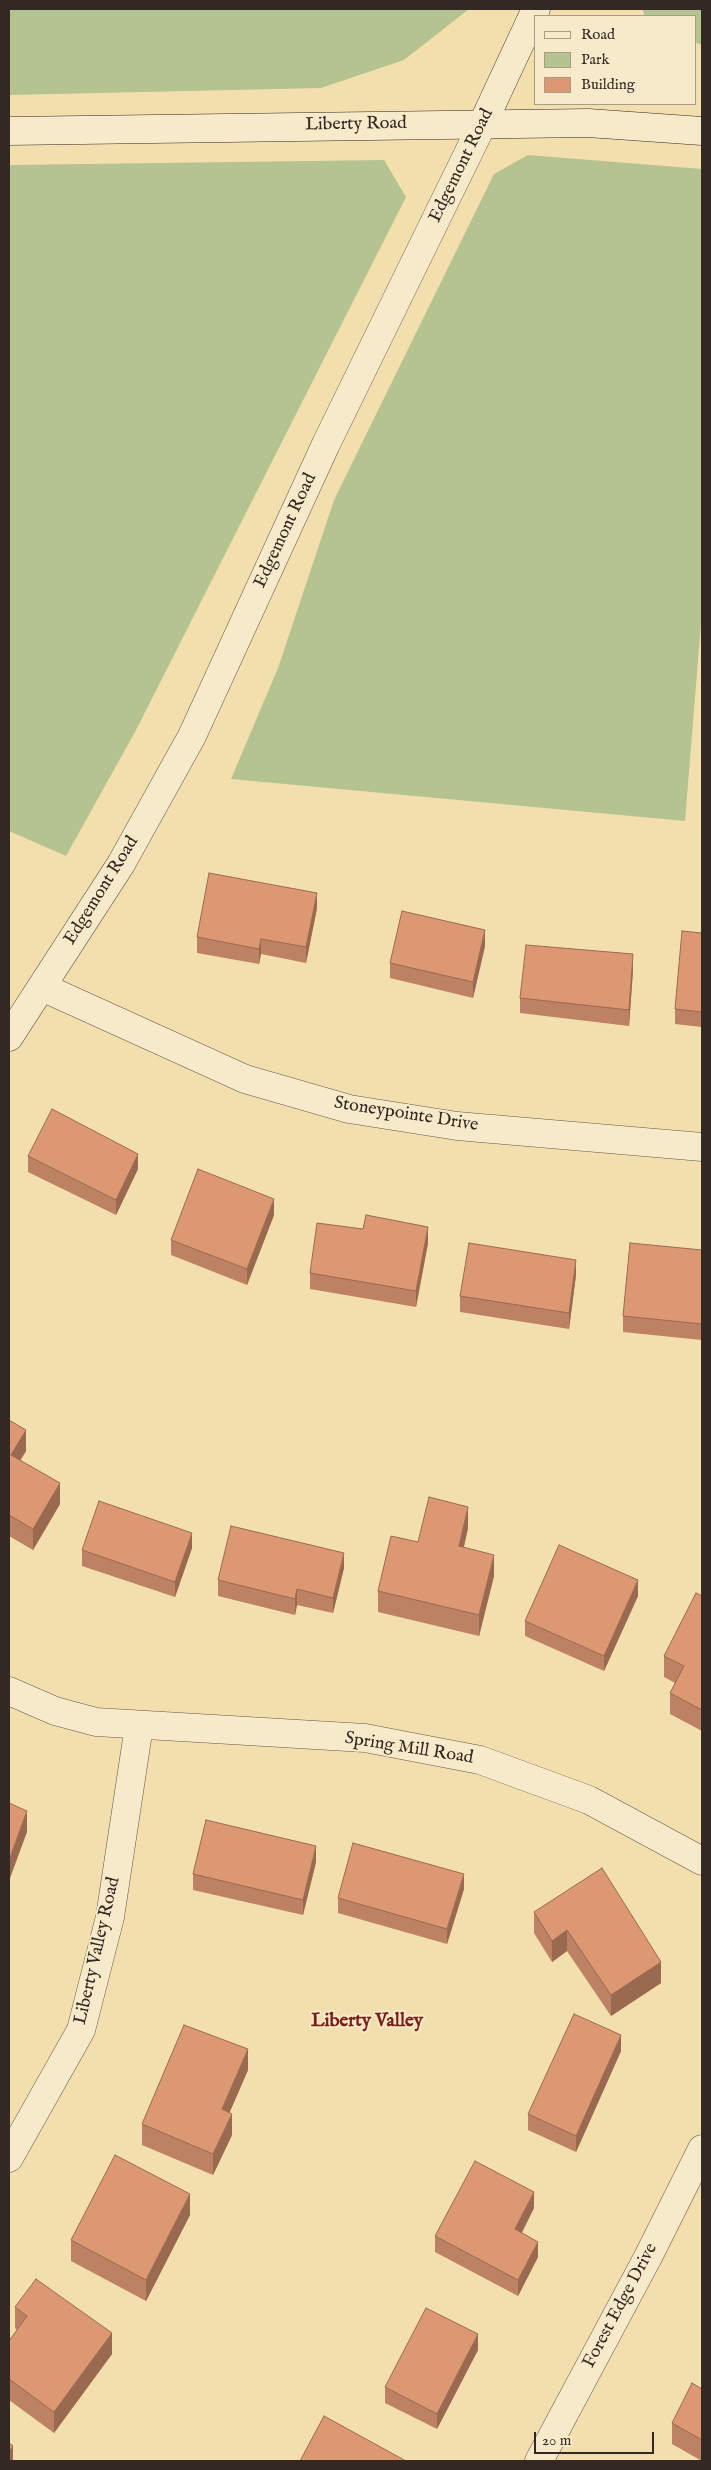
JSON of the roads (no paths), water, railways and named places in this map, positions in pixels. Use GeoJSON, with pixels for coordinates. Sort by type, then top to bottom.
{"type":"FeatureCollection","features":[{"type":"Feature","properties":{"kind":"street","name":"Edgemont Road"},"geometry":{"type":"LineString","coordinates":[[9,1037],[122,864],[192,736],[326,444],[483,123],[536,9]]}},
{"type":"Feature","properties":{"kind":"street","name":"Liberty Road"},"geometry":{"type":"LineString","coordinates":[[9,131],[483,123],[588,123],[702,131]]}},
{"type":"Feature","properties":{"kind":"street","name":"Stoneypointe Drive"},"geometry":{"type":"LineString","coordinates":[[42,987],[245,1079],[349,1109],[457,1126],[702,1147]]}},
{"type":"Feature","properties":{"kind":"street","name":"Spring Mill Road"},"geometry":{"type":"LineString","coordinates":[[9,1691],[55,1711],[96,1722],[365,1738],[480,1760],[589,1800],[702,1861]]}},
{"type":"Feature","properties":{"kind":"street","name":"Liberty Valley Road"},"geometry":{"type":"LineString","coordinates":[[9,2158],[81,2030],[110,1917],[139,1726]]}},
{"type":"Feature","properties":{"kind":"street","name":"Forest Edge Drive"},"geometry":{"type":"LineString","coordinates":[[538,2461],[702,2149]]}},
{"type":"Feature","properties":{"kind":"district","name":"Liberty Valley"},"geometry":{"type":"Point","coordinates":[367,2022]}}]}
